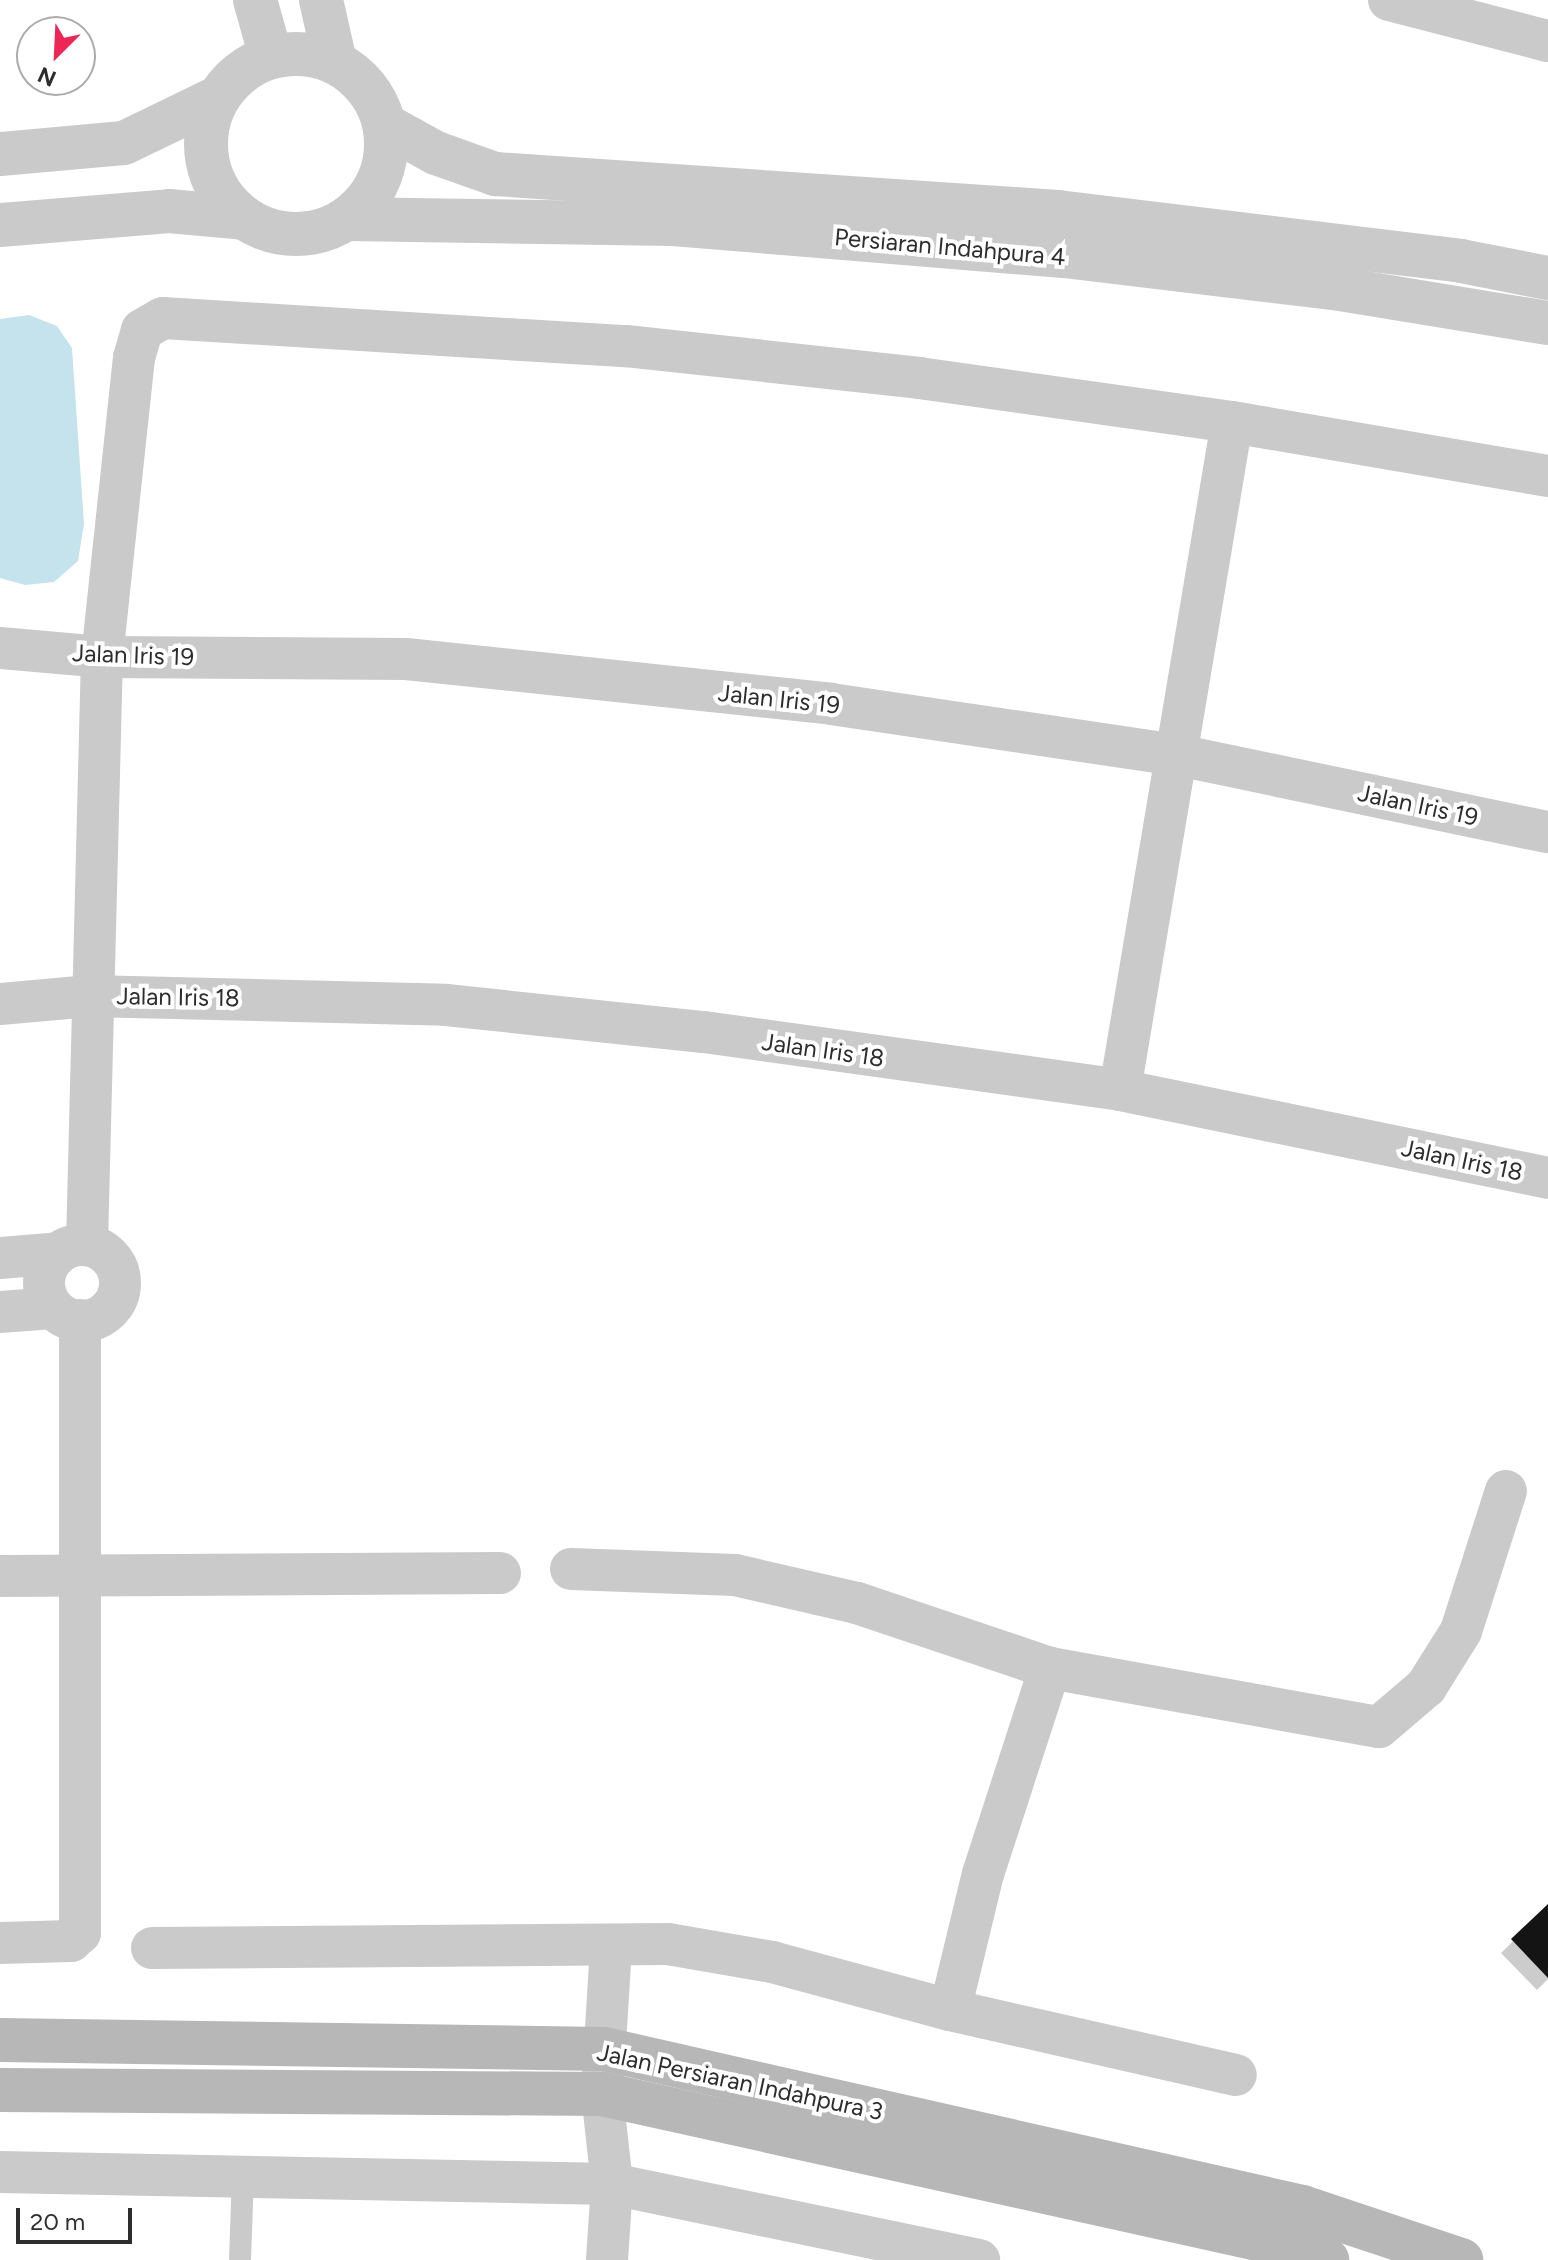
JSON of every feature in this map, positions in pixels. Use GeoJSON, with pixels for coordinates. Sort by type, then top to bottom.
{"type":"FeatureCollection","features":[{"type":"Feature","properties":{"kind":"main road","name":"Jalan Persiaran Indahpura 3"},"geometry":{"type":"LineString","coordinates":[[0,2040],[604,2049],[1302,2207],[1461,2260]]}},
{"type":"Feature","properties":{"kind":"main road","name":"Jalan Persiaran Indahpura 3"},"geometry":{"type":"LineString","coordinates":[[0,2090],[602,2094],[1285,2245],[1327,2260]]}},
{"type":"Feature","properties":{"kind":"street"},"geometry":{"type":"LineString","coordinates":[[255,0],[271,57]]}},
{"type":"Feature","properties":{"kind":"street"},"geometry":{"type":"LineString","coordinates":[[321,0],[335,62]]}},
{"type":"Feature","properties":{"kind":"street"},"geometry":{"type":"LineString","coordinates":[[1389,0],[1481,10],[1548,41]]}},
{"type":"Feature","properties":{"kind":"street"},"geometry":{"type":"LineString","coordinates":[[292,54],[335,62],[375,99],[385,125],[387,152],[381,178],[367,202],[347,219],[295,235],[268,231],[244,218],[214,184],[207,163],[205,141],[217,98],[232,80],[271,57],[292,54]]}},
{"type":"Feature","properties":{"kind":"street"},"geometry":{"type":"LineString","coordinates":[[0,154],[124,143],[217,98]]}},
{"type":"Feature","properties":{"kind":"street","name":"Persiaran Indahpura 4"},"geometry":{"type":"LineString","coordinates":[[385,125],[436,153],[495,174],[1058,212],[1461,261],[1548,278]]}},
{"type":"Feature","properties":{"kind":"street"},"geometry":{"type":"LineString","coordinates":[[0,225],[169,211],[244,218]]}},
{"type":"Feature","properties":{"kind":"street","name":"Persiaran Indahpura 4"},"geometry":{"type":"LineString","coordinates":[[347,219],[673,224],[1064,256],[1334,288],[1548,323]]}},
{"type":"Feature","properties":{"kind":"street"},"geometry":{"type":"LineString","coordinates":[[0,1943],[71,1941],[80,1933],[81,1577],[67,1314],[45,1272],[73,1248],[90,996],[102,657],[134,358],[142,330],[163,318],[626,346],[919,378],[1232,422],[1548,476]]}},
{"type":"Feature","properties":{"kind":"street"},"geometry":{"type":"LineString","coordinates":[[1120,1090],[1232,422]]}},
{"type":"Feature","properties":{"kind":"street","name":"Jalan Iris 19"},"geometry":{"type":"LineString","coordinates":[[0,648],[102,657],[406,659],[831,704],[1178,755],[1548,832]]}},
{"type":"Feature","properties":{"kind":"street","name":"Jalan Iris 18"},"geometry":{"type":"LineString","coordinates":[[0,1004],[90,996],[446,1005],[704,1032],[1120,1090],[1548,1178]]}},
{"type":"Feature","properties":{"kind":"street"},"geometry":{"type":"LineString","coordinates":[[0,1258],[73,1248],[113,1261],[120,1283],[118,1295],[103,1314],[0,1312]]}},
{"type":"Feature","properties":{"kind":"street"},"geometry":{"type":"LineString","coordinates":[[571,1569],[735,1575],[857,1603],[1050,1668],[1379,1727],[1426,1687],[1461,1631],[1506,1491]]}},
{"type":"Feature","properties":{"kind":"street"},"geometry":{"type":"LineString","coordinates":[[0,1576],[500,1573]]}},
{"type":"Feature","properties":{"kind":"street"},"geometry":{"type":"LineString","coordinates":[[950,2010],[983,1874],[1050,1668]]}},
{"type":"Feature","properties":{"kind":"street"},"geometry":{"type":"LineString","coordinates":[[152,1948],[668,1944],[772,1962],[950,2010],[1236,2075]]}},
{"type":"Feature","properties":{"kind":"street"},"geometry":{"type":"LineString","coordinates":[[607,2260],[612,2184],[602,2094],[611,1945]]}},
{"type":"Feature","properties":{"kind":"street"},"geometry":{"type":"LineString","coordinates":[[0,2172],[612,2184],[979,2260]]}},
{"type":"Feature","properties":{"kind":"lane"},"geometry":{"type":"LineString","coordinates":[[240,2260],[243,2176]]}},
{"type":"Feature","properties":{"kind":"water"},"geometry":{"type":"Polygon","coordinates":[[[29,315],[57,326],[72,348],[84,524],[78,561],[54,582],[25,585],[0,578],[0,319],[29,315]]]}},
{"type":"Feature","properties":{"kind":"building"},"geometry":{"type":"Polygon","coordinates":[[[1548,1904],[1548,1978],[1511,1939],[1548,1904]]]}}]}
